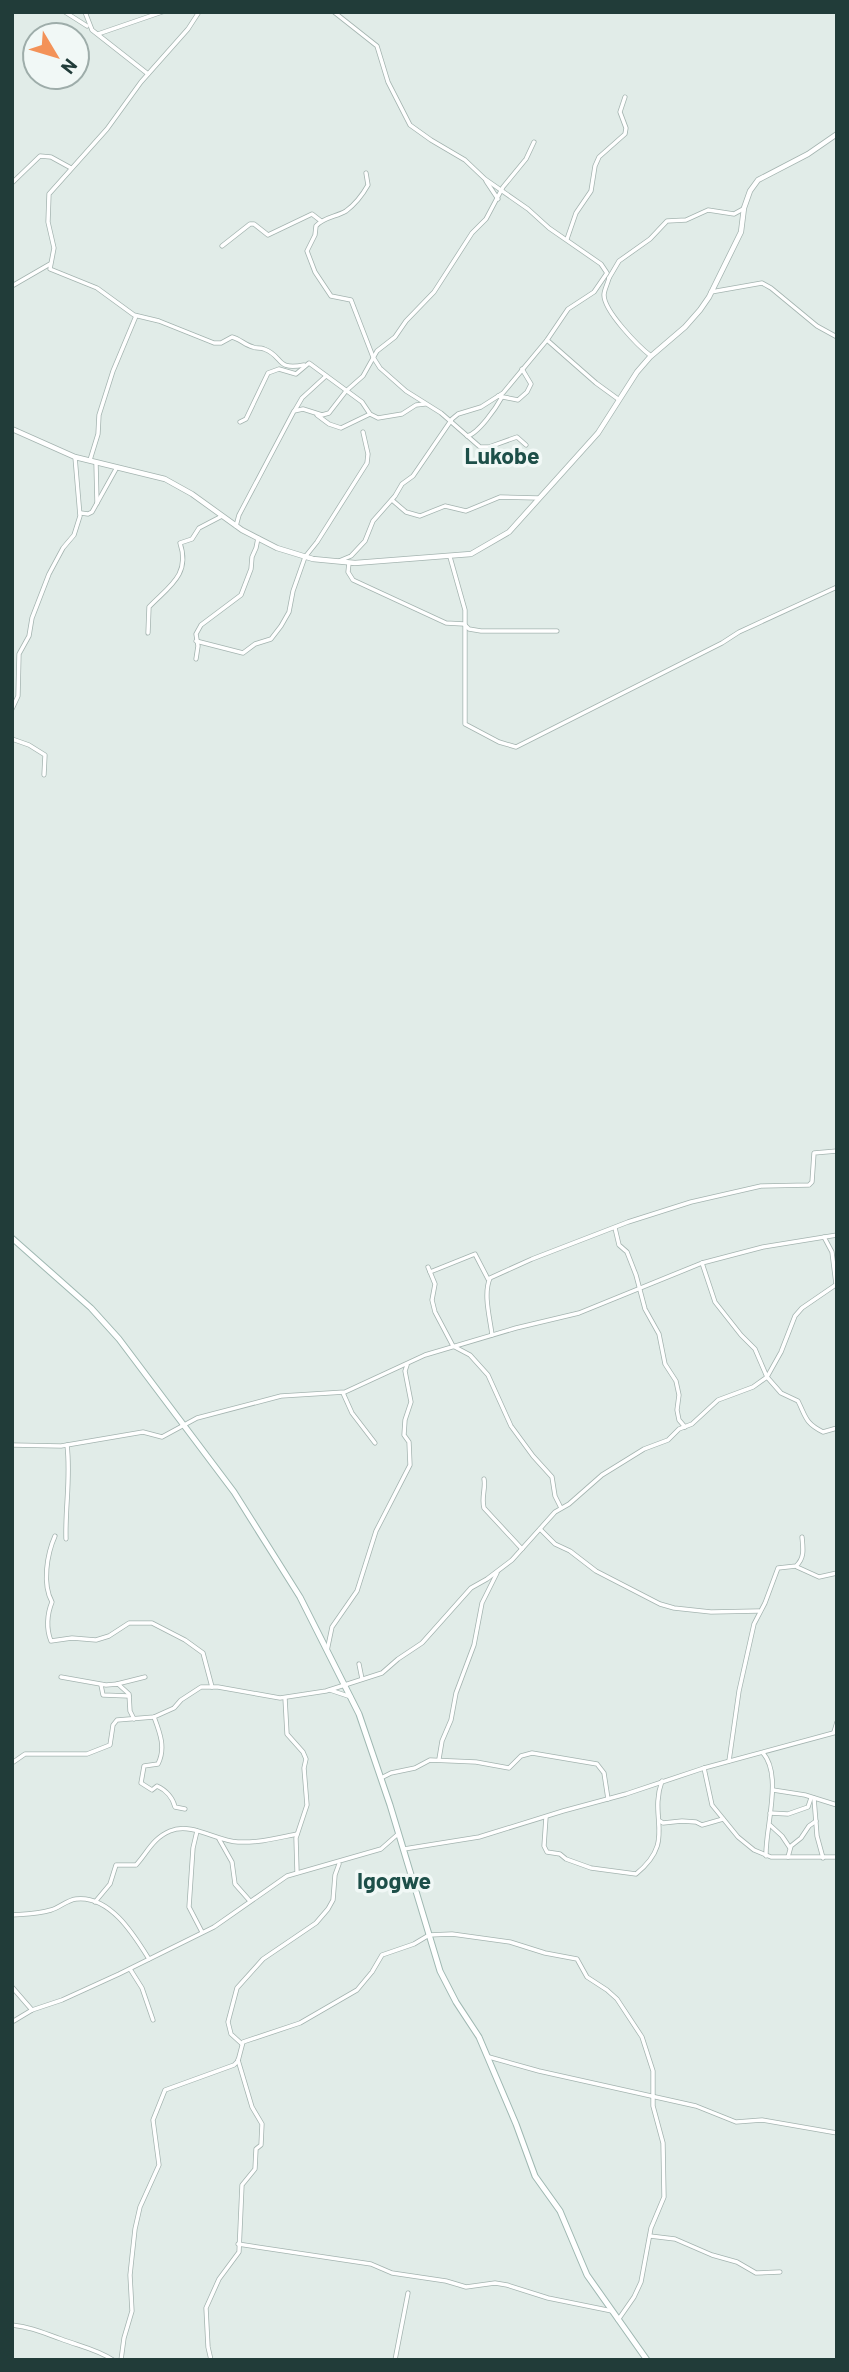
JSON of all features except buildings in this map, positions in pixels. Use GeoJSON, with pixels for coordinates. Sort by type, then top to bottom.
{"type":"FeatureCollection","features":[{"type":"Feature","properties":{"kind":"main road"},"geometry":{"type":"LineString","coordinates":[[12,1238],[99,1316],[119,1339],[234,1492],[293,1585],[351,1697],[381,1778],[445,1981],[479,2037],[535,2176],[561,2211],[587,2275],[646,2360]]}},
{"type":"Feature","properties":{"kind":"street"},"geometry":{"type":"LineString","coordinates":[[98,34],[162,12]]}},
{"type":"Feature","properties":{"kind":"street"},"geometry":{"type":"LineString","coordinates":[[200,12],[148,74],[107,129],[47,198],[48,222],[54,248],[50,264],[52,271],[97,288],[136,316],[159,320],[214,343],[221,343],[232,337],[240,339],[253,348],[267,350],[285,366],[292,368],[312,364],[363,403],[370,414],[378,418],[402,414],[416,405],[429,404]]}},
{"type":"Feature","properties":{"kind":"street"},"geometry":{"type":"LineString","coordinates":[[334,12],[377,46],[388,82],[408,122],[431,140],[465,160],[485,179],[528,209],[549,228],[601,264],[608,276],[604,293],[608,309],[636,345],[651,356]]}},
{"type":"Feature","properties":{"kind":"street"},"geometry":{"type":"LineString","coordinates":[[91,29],[148,74]]}},
{"type":"Feature","properties":{"kind":"street"},"geometry":{"type":"LineString","coordinates":[[567,239],[576,213],[591,191],[599,157],[625,134],[626,128],[620,112],[625,97]]}},
{"type":"Feature","properties":{"kind":"street"},"geometry":{"type":"LineString","coordinates":[[12,429],[89,462],[165,479],[192,494],[236,526],[278,548],[305,557],[349,563],[471,554],[503,537],[598,433],[618,398],[651,356],[685,327],[711,292],[741,232],[744,208],[750,191],[761,177],[808,154],[837,134]]}},
{"type":"Feature","properties":{"kind":"street"},"geometry":{"type":"LineString","coordinates":[[315,414],[329,413],[346,391],[364,375],[382,345],[395,337],[405,321],[430,297],[472,233],[486,219],[501,191],[526,159],[534,142]]}},
{"type":"Feature","properties":{"kind":"street"},"geometry":{"type":"LineString","coordinates":[[12,183],[40,156],[51,157],[71,169]]}},
{"type":"Feature","properties":{"kind":"street"},"geometry":{"type":"LineString","coordinates":[[366,173],[368,185],[362,195],[346,211],[321,221],[316,226],[316,234],[307,253],[315,272],[331,296],[351,300],[373,356],[383,371],[406,391],[429,404],[482,448],[517,437],[526,445]]}},
{"type":"Feature","properties":{"kind":"street"},"geometry":{"type":"LineString","coordinates":[[485,179],[498,199]]}},
{"type":"Feature","properties":{"kind":"street"},"geometry":{"type":"LineString","coordinates":[[466,436],[474,434],[495,409],[500,397],[547,340],[568,309],[592,294],[620,261],[650,239],[667,221],[686,220],[708,210],[734,214],[744,208]]}},
{"type":"Feature","properties":{"kind":"street"},"geometry":{"type":"LineString","coordinates":[[222,246],[250,224],[268,234],[310,214],[321,221]]}},
{"type":"Feature","properties":{"kind":"street"},"geometry":{"type":"LineString","coordinates":[[12,286],[50,264]]}},
{"type":"Feature","properties":{"kind":"street"},"geometry":{"type":"LineString","coordinates":[[711,292],[762,283],[810,321],[837,337]]}},
{"type":"Feature","properties":{"kind":"street"},"geometry":{"type":"LineString","coordinates":[[89,462],[99,415],[113,371],[136,316]]}},
{"type":"Feature","properties":{"kind":"street"},"geometry":{"type":"LineString","coordinates":[[547,340],[596,383],[618,398]]}},
{"type":"Feature","properties":{"kind":"street"},"geometry":{"type":"LineString","coordinates":[[240,422],[246,419],[268,373],[279,369],[295,374],[304,365]]}},
{"type":"Feature","properties":{"kind":"street"},"geometry":{"type":"LineString","coordinates":[[335,562],[353,555],[367,538],[373,521],[392,500],[401,484],[415,474],[457,414],[481,407],[500,397],[518,400],[530,388],[531,384],[522,369]]}},
{"type":"Feature","properties":{"kind":"street"},"geometry":{"type":"LineString","coordinates":[[236,526],[239,515],[302,398],[326,376]]}},
{"type":"Feature","properties":{"kind":"street"},"geometry":{"type":"LineString","coordinates":[[295,410],[303,409],[339,428],[349,426],[370,414]]}},
{"type":"Feature","properties":{"kind":"street"},"geometry":{"type":"LineString","coordinates":[[196,642],[243,653],[252,646],[271,639],[288,615],[305,557],[365,467],[368,457],[363,432]]}},
{"type":"Feature","properties":{"kind":"street"},"geometry":{"type":"LineString","coordinates":[[12,709],[18,696],[19,652],[27,641],[32,618],[49,574],[74,535],[81,513],[75,457]]}},
{"type":"Feature","properties":{"kind":"street"},"geometry":{"type":"LineString","coordinates":[[96,463],[97,505]]}},
{"type":"Feature","properties":{"kind":"street"},"geometry":{"type":"LineString","coordinates":[[81,513],[89,514],[97,505],[116,469]]}},
{"type":"Feature","properties":{"kind":"street"},"geometry":{"type":"LineString","coordinates":[[392,500],[405,512],[420,516],[446,506],[463,511],[498,498],[539,498]]}},
{"type":"Feature","properties":{"kind":"street"},"geometry":{"type":"LineString","coordinates":[[148,633],[149,606],[165,593],[180,573],[184,558],[180,544],[192,539],[199,528],[222,516]]}},
{"type":"Feature","properties":{"kind":"street"},"geometry":{"type":"LineString","coordinates":[[196,659],[196,633],[201,625],[241,595],[251,569],[258,538]]}},
{"type":"Feature","properties":{"kind":"street"},"geometry":{"type":"LineString","coordinates":[[450,557],[464,607],[465,724],[499,742],[516,747],[739,632],[837,587]]}},
{"type":"Feature","properties":{"kind":"street"},"geometry":{"type":"LineString","coordinates":[[349,563],[349,575],[358,583],[446,623],[464,624],[470,630],[481,631],[557,631]]}},
{"type":"Feature","properties":{"kind":"street"},"geometry":{"type":"LineString","coordinates":[[12,739],[29,745],[44,755],[44,775]]}},
{"type":"Feature","properties":{"kind":"street"},"geometry":{"type":"LineString","coordinates":[[488,1281],[533,1258],[691,1202],[750,1188],[809,1185],[812,1182],[814,1153],[837,1151]]}},
{"type":"Feature","properties":{"kind":"street"},"geometry":{"type":"LineString","coordinates":[[615,1228],[619,1245],[627,1252],[645,1309],[659,1334],[665,1364],[676,1381],[679,1394],[678,1417],[685,1427]]}},
{"type":"Feature","properties":{"kind":"street"},"geometry":{"type":"LineString","coordinates":[[12,1445],[67,1445],[143,1432],[162,1437],[207,1415],[281,1395],[343,1393],[453,1346],[579,1313],[702,1263],[763,1247],[837,1235]]}},
{"type":"Feature","properties":{"kind":"street"},"geometry":{"type":"LineString","coordinates":[[12,1763],[28,1754],[88,1754],[100,1750],[110,1745],[115,1722],[122,1718],[154,1717],[174,1708],[199,1688],[212,1687],[285,1697],[330,1689],[382,1673],[420,1644],[472,1587],[499,1570],[561,1508],[602,1475],[644,1449],[668,1440],[674,1433],[692,1424],[718,1401],[753,1387],[767,1377],[798,1312],[836,1284],[832,1252],[824,1237]]}},
{"type":"Feature","properties":{"kind":"street"},"geometry":{"type":"LineString","coordinates":[[430,1272],[475,1254],[479,1258],[488,1281],[492,1335]]}},
{"type":"Feature","properties":{"kind":"street"},"geometry":{"type":"LineString","coordinates":[[702,1263],[715,1302],[755,1349],[767,1377],[781,1393],[797,1401],[804,1418],[816,1428],[823,1432],[837,1428]]}},
{"type":"Feature","properties":{"kind":"street"},"geometry":{"type":"LineString","coordinates":[[428,1267],[435,1284],[432,1300],[435,1312],[453,1346],[470,1355],[488,1374],[512,1428],[553,1478],[555,1496],[561,1508]]}},
{"type":"Feature","properties":{"kind":"street"},"geometry":{"type":"LineString","coordinates":[[327,1653],[332,1627],[357,1591],[378,1527],[410,1465],[409,1440],[404,1435],[405,1420],[411,1402],[405,1369],[409,1363]]}},
{"type":"Feature","properties":{"kind":"street"},"geometry":{"type":"LineString","coordinates":[[343,1393],[352,1413],[375,1443]]}},
{"type":"Feature","properties":{"kind":"street"},"geometry":{"type":"LineString","coordinates":[[66,1539],[65,1514],[69,1483],[67,1445]]}},
{"type":"Feature","properties":{"kind":"street"},"geometry":{"type":"LineString","coordinates":[[484,1479],[484,1508],[522,1549]]}},
{"type":"Feature","properties":{"kind":"street"},"geometry":{"type":"LineString","coordinates":[[540,1529],[555,1544],[570,1551],[596,1571],[660,1604],[711,1612],[759,1611]]}},
{"type":"Feature","properties":{"kind":"street"},"geometry":{"type":"LineString","coordinates":[[55,1536],[46,1577],[52,1602],[48,1628],[51,1641],[71,1638],[96,1640],[109,1636],[130,1623],[152,1623],[203,1653],[212,1687]]}},
{"type":"Feature","properties":{"kind":"street"},"geometry":{"type":"LineString","coordinates":[[796,1566],[803,1556],[802,1537]]}},
{"type":"Feature","properties":{"kind":"street"},"geometry":{"type":"LineString","coordinates":[[729,1761],[739,1691],[754,1625],[778,1568],[796,1566],[819,1577],[837,1573]]}},
{"type":"Feature","properties":{"kind":"street"},"geometry":{"type":"LineString","coordinates":[[439,1759],[456,1693],[474,1645],[482,1604],[499,1570]]}},
{"type":"Feature","properties":{"kind":"street"},"geometry":{"type":"LineString","coordinates":[[359,1664],[362,1680]]}},
{"type":"Feature","properties":{"kind":"street"},"geometry":{"type":"LineString","coordinates":[[61,1678],[117,1684],[145,1677]]}},
{"type":"Feature","properties":{"kind":"street"},"geometry":{"type":"LineString","coordinates":[[101,1684],[103,1695],[129,1696]]}},
{"type":"Feature","properties":{"kind":"street"},"geometry":{"type":"LineString","coordinates":[[117,1684],[129,1696],[130,1711],[135,1718]]}},
{"type":"Feature","properties":{"kind":"street"},"geometry":{"type":"LineString","coordinates":[[330,1689],[351,1697]]}},
{"type":"Feature","properties":{"kind":"street"},"geometry":{"type":"LineString","coordinates":[[285,1697],[287,1734],[306,1759],[304,1768],[307,1805],[297,1834],[297,1872]]}},
{"type":"Feature","properties":{"kind":"street"},"geometry":{"type":"LineString","coordinates":[[154,1717],[162,1738],[161,1757],[158,1764],[144,1766],[141,1783],[152,1790],[160,1787],[170,1795],[175,1807],[185,1809]]}},
{"type":"Feature","properties":{"kind":"street"},"geometry":{"type":"LineString","coordinates":[[403,1850],[479,1838],[608,1800],[662,1780],[836,1732],[837,1722]]}},
{"type":"Feature","properties":{"kind":"street"},"geometry":{"type":"LineString","coordinates":[[762,1752],[767,1759],[773,1790],[766,1856]]}},
{"type":"Feature","properties":{"kind":"street"},"geometry":{"type":"LineString","coordinates":[[381,1778],[415,1768],[428,1760],[439,1759],[509,1768],[528,1753],[591,1761],[604,1770],[608,1800]]}},
{"type":"Feature","properties":{"kind":"street"},"geometry":{"type":"LineString","coordinates":[[704,1768],[710,1801],[740,1840],[766,1856],[837,1857]]}},
{"type":"Feature","properties":{"kind":"street"},"geometry":{"type":"LineString","coordinates":[[546,1817],[544,1846],[547,1852],[560,1854],[566,1859],[592,1868],[636,1874],[656,1852],[660,1837],[657,1805],[662,1780]]}},
{"type":"Feature","properties":{"kind":"street"},"geometry":{"type":"LineString","coordinates":[[773,1790],[790,1791],[837,1805]]}},
{"type":"Feature","properties":{"kind":"street"},"geometry":{"type":"LineString","coordinates":[[770,1813],[794,1813],[808,1807],[813,1798]]}},
{"type":"Feature","properties":{"kind":"street"},"geometry":{"type":"LineString","coordinates":[[813,1798],[817,1836],[823,1858]]}},
{"type":"Feature","properties":{"kind":"street"},"geometry":{"type":"LineString","coordinates":[[659,1819],[663,1823],[682,1821],[701,1825],[724,1819]]}},
{"type":"Feature","properties":{"kind":"street"},"geometry":{"type":"LineString","coordinates":[[788,1857],[790,1848],[802,1838],[811,1823],[817,1821]]}},
{"type":"Feature","properties":{"kind":"street"},"geometry":{"type":"LineString","coordinates":[[770,1825],[790,1848]]}},
{"type":"Feature","properties":{"kind":"street"},"geometry":{"type":"LineString","coordinates":[[95,1902],[110,1884],[117,1864],[136,1866],[150,1845],[168,1832],[180,1829],[197,1831],[238,1842],[266,1842],[297,1834]]}},
{"type":"Feature","properties":{"kind":"street"},"geometry":{"type":"LineString","coordinates":[[197,1831],[193,1848],[189,1907],[202,1932]]}},
{"type":"Feature","properties":{"kind":"street"},"geometry":{"type":"LineString","coordinates":[[12,2022],[32,2010],[62,2000],[130,1969],[222,1922],[278,1881],[297,1872],[381,1849],[397,1834]]}},
{"type":"Feature","properties":{"kind":"street"},"geometry":{"type":"LineString","coordinates":[[219,1838],[231,1860],[235,1884],[250,1901]]}},
{"type":"Feature","properties":{"kind":"street"},"geometry":{"type":"LineString","coordinates":[[242,2044],[231,2034],[228,2022],[237,1988],[263,1959],[316,1923],[329,1908],[333,1900],[335,1872],[340,1862]]}},
{"type":"Feature","properties":{"kind":"street"},"geometry":{"type":"LineString","coordinates":[[12,1915],[52,1910],[76,1899],[95,1902],[128,1927],[149,1959]]}},
{"type":"Feature","properties":{"kind":"street"},"geometry":{"type":"LineString","coordinates":[[211,2360],[206,2308],[219,2279],[237,2255],[242,2185],[253,2174],[255,2153],[261,2144],[262,2135],[261,2122],[252,2107],[238,2060],[242,2044],[309,2018],[357,1990],[383,1955],[414,1944],[429,1935],[463,1934],[491,1938],[579,1960],[585,1976],[613,1995],[636,2025],[653,2071],[655,2116],[663,2143],[664,2187],[641,2282],[618,2320]]}},
{"type":"Feature","properties":{"kind":"street"},"geometry":{"type":"LineString","coordinates":[[130,1969],[142,1988],[153,2020]]}},
{"type":"Feature","properties":{"kind":"street"},"geometry":{"type":"LineString","coordinates":[[12,1987],[32,2010]]}},
{"type":"Feature","properties":{"kind":"street"},"geometry":{"type":"LineString","coordinates":[[486,2056],[539,2071],[702,2108],[736,2122],[762,2120],[837,2133]]}},
{"type":"Feature","properties":{"kind":"street"},"geometry":{"type":"LineString","coordinates":[[121,2360],[124,2337],[132,2311],[130,2274],[135,2229],[140,2207],[159,2165],[154,2116],[168,2088],[230,2067],[238,2060]]}},
{"type":"Feature","properties":{"kind":"street"},"geometry":{"type":"LineString","coordinates":[[650,2236],[675,2239],[712,2255],[737,2262],[756,2273],[780,2272]]}},
{"type":"Feature","properties":{"kind":"street"},"geometry":{"type":"LineString","coordinates":[[238,2244],[372,2264],[392,2273],[446,2281],[466,2287],[495,2283],[507,2285],[548,2298],[612,2311]]}},
{"type":"Feature","properties":{"kind":"street"},"geometry":{"type":"LineString","coordinates":[[395,2360],[408,2293]]}},
{"type":"Feature","properties":{"kind":"street"},"geometry":{"type":"LineString","coordinates":[[12,2325],[42,2330],[95,2350],[113,2360]]}},
{"type":"Feature","properties":{"kind":"district","name":"Lukobe"},"geometry":{"type":"Point","coordinates":[502,455]}},
{"type":"Feature","properties":{"kind":"district","name":"Igogwe"},"geometry":{"type":"Point","coordinates":[394,1880]}}]}
